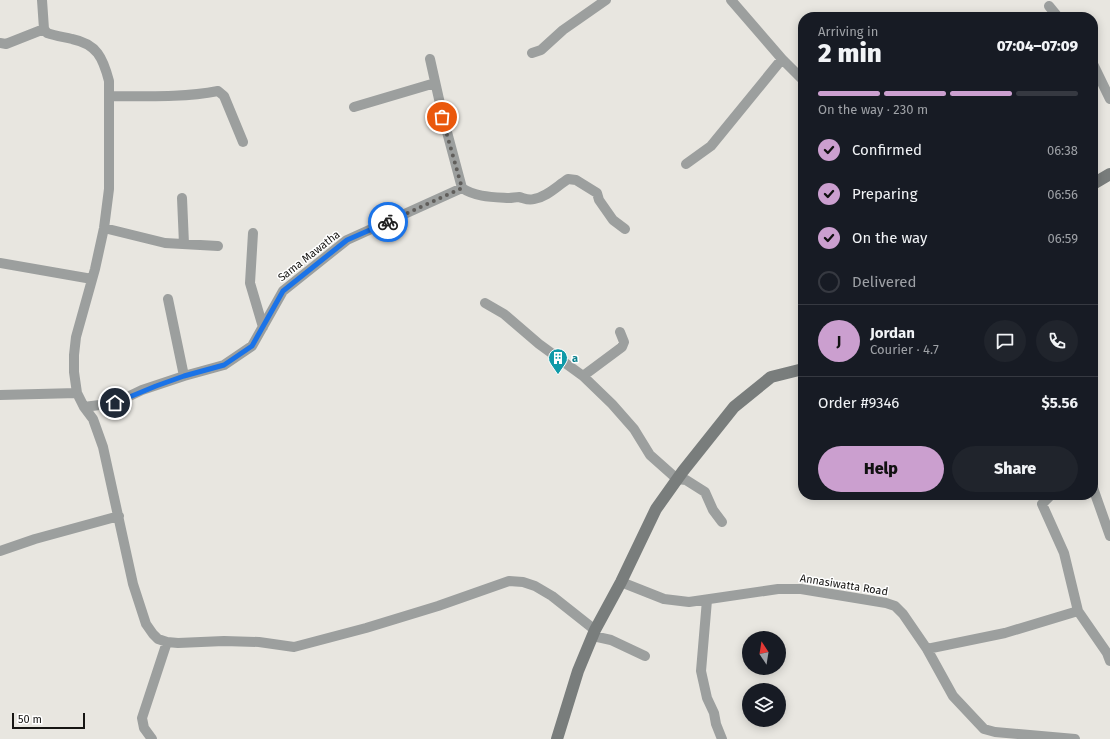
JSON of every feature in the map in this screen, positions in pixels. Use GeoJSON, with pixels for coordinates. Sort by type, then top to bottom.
{"type":"FeatureCollection","features":[{"type":"Feature","properties":{"kind":"street"},"geometry":{"type":"LineString","coordinates":[[42,0],[44,29],[52,35],[86,43],[92,46],[105,66],[109,81],[109,189],[104,228],[76,337],[74,372],[76,393],[95,423],[103,446],[133,584],[146,624],[158,639],[166,642],[178,643],[224,641],[259,642],[294,647],[366,628],[438,606],[509,581],[523,582],[535,586],[552,596],[594,633],[644,656]]}},
{"type":"Feature","properties":{"kind":"street"},"geometry":{"type":"LineString","coordinates":[[532,53],[541,50],[563,30],[606,0]]}},
{"type":"Feature","properties":{"kind":"street"},"geometry":{"type":"LineString","coordinates":[[731,0],[782,59],[798,75]]}},
{"type":"Feature","properties":{"kind":"street"},"geometry":{"type":"LineString","coordinates":[[1049,6],[1054,12]]}},
{"type":"Feature","properties":{"kind":"street"},"geometry":{"type":"LineString","coordinates":[[0,43],[6,44],[44,29]]}},
{"type":"Feature","properties":{"kind":"street"},"geometry":{"type":"LineString","coordinates":[[430,59],[442,117],[462,188],[469,193],[476,195],[511,198],[520,197],[526,200],[534,199],[551,192],[568,179],[576,180],[597,193],[599,200],[613,220],[625,229]]}},
{"type":"Feature","properties":{"kind":"street"},"geometry":{"type":"LineString","coordinates":[[686,164],[711,146],[782,59]]}},
{"type":"Feature","properties":{"kind":"street"},"geometry":{"type":"LineString","coordinates":[[1098,74],[1110,99]]}},
{"type":"Feature","properties":{"kind":"street"},"geometry":{"type":"LineString","coordinates":[[354,107],[435,83]]}},
{"type":"Feature","properties":{"kind":"street"},"geometry":{"type":"LineString","coordinates":[[109,96],[189,95],[218,91],[224,96],[243,142]]}},
{"type":"Feature","properties":{"kind":"street"},"geometry":{"type":"LineString","coordinates":[[1098,181],[1110,174]]}},
{"type":"Feature","properties":{"kind":"street","name":"Sama Mawatha"},"geometry":{"type":"LineString","coordinates":[[84,407],[115,403],[142,390],[224,365],[252,346],[283,291],[347,240],[462,188]]}},
{"type":"Feature","properties":{"kind":"street"},"geometry":{"type":"LineString","coordinates":[[182,198],[184,244]]}},
{"type":"Feature","properties":{"kind":"street"},"geometry":{"type":"LineString","coordinates":[[104,228],[165,243],[218,246]]}},
{"type":"Feature","properties":{"kind":"street"},"geometry":{"type":"LineString","coordinates":[[253,233],[250,283],[264,326]]}},
{"type":"Feature","properties":{"kind":"street"},"geometry":{"type":"LineString","coordinates":[[0,263],[92,279]]}},
{"type":"Feature","properties":{"kind":"street"},"geometry":{"type":"LineString","coordinates":[[168,299],[184,376]]}},
{"type":"Feature","properties":{"kind":"street"},"geometry":{"type":"LineString","coordinates":[[485,302],[504,314],[539,344],[583,376],[634,429],[650,455],[677,479],[686,480],[705,492],[713,510],[722,522]]}},
{"type":"Feature","properties":{"kind":"street"},"geometry":{"type":"LineString","coordinates":[[583,376],[622,348],[624,342],[620,332]]}},
{"type":"Feature","properties":{"kind":"street"},"geometry":{"type":"LineString","coordinates":[[557,739],[578,671],[594,633],[621,582],[656,509],[677,479],[734,407],[771,377],[798,370]]}},
{"type":"Feature","properties":{"kind":"street"},"geometry":{"type":"LineString","coordinates":[[0,395],[76,393]]}},
{"type":"Feature","properties":{"kind":"street"},"geometry":{"type":"LineString","coordinates":[[1046,500],[1042,504],[1064,553],[1078,611],[1107,653],[1110,661]]}},
{"type":"Feature","properties":{"kind":"street"},"geometry":{"type":"LineString","coordinates":[[1097,500],[1110,536]]}},
{"type":"Feature","properties":{"kind":"street"},"geometry":{"type":"LineString","coordinates":[[0,551],[35,539],[119,516]]}},
{"type":"Feature","properties":{"kind":"street","name":"Annasiwatta Road"},"geometry":{"type":"LineString","coordinates":[[621,582],[664,599],[689,602],[778,589],[801,589],[895,606],[903,614],[927,649],[953,696],[984,734],[995,732],[1075,739]]}},
{"type":"Feature","properties":{"kind":"street"},"geometry":{"type":"LineString","coordinates":[[707,600],[701,671],[707,698],[714,713],[716,724],[722,739]]}},
{"type":"Feature","properties":{"kind":"street"},"geometry":{"type":"LineString","coordinates":[[927,649],[1005,633],[1078,611]]}},
{"type":"Feature","properties":{"kind":"street"},"geometry":{"type":"LineString","coordinates":[[152,739],[144,728],[142,718],[166,642]]}},
{"type":"Feature","properties":{"kind":"way so far"},"geometry":{"type":"LineString","coordinates":[[388,222],[462,188],[442,117]]}},
{"type":"Feature","properties":{"kind":"place","name":"a"},"geometry":{"type":"Point","coordinates":[558,375]}},
{"type":"Feature","properties":{"kind":"route"},"geometry":{"type":"LineString","coordinates":[[115,403],[142,390],[224,365],[252,346],[283,291],[347,240],[388,222]]}}]}
